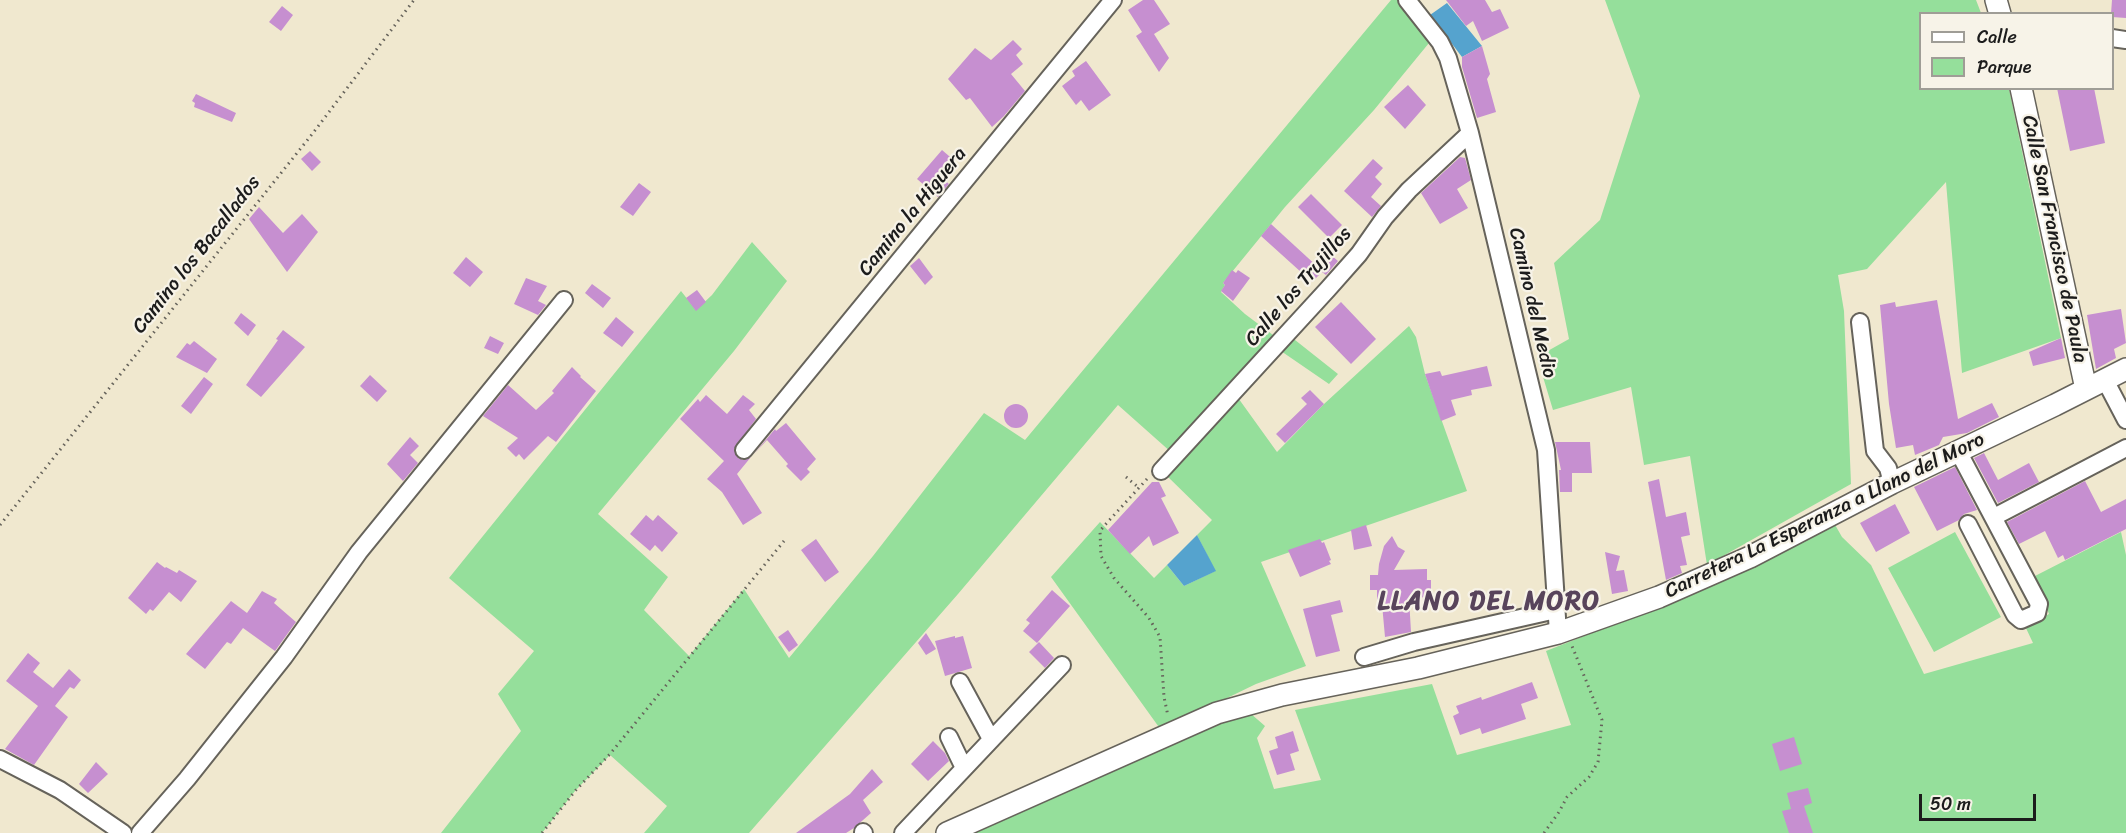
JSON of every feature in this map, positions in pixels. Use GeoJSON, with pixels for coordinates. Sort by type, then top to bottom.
{"type":"FeatureCollection","features":[{"type":"Feature","properties":{"kind":"main road","name":"Calle San Francisco de Paula"},"geometry":{"type":"LineString","coordinates":[[2021,90],[2095,385]]}},
{"type":"Feature","properties":{"kind":"main road","name":"Carretera La Esperanza a Llano del Moro"},"geometry":{"type":"LineString","coordinates":[[947,833],[1217,712],[1282,695],[1418,668],[1561,632],[1659,597],[1750,556],[1892,483],[2126,369]]}},
{"type":"Feature","properties":{"kind":"street","name":"Camino la Higuera"},"geometry":{"type":"LineString","coordinates":[[744,450],[1113,0]]}},
{"type":"Feature","properties":{"kind":"street","name":"Camino del Medio"},"geometry":{"type":"LineString","coordinates":[[1407,0],[1444,50],[1470,134],[1546,450],[1556,610],[1561,632]]}},
{"type":"Feature","properties":{"kind":"street","name":"Calle los Trujillos"},"geometry":{"type":"LineString","coordinates":[[1161,471],[1335,280],[1408,190],[1470,134]]}},
{"type":"Feature","properties":{"kind":"street"},"geometry":{"type":"LineString","coordinates":[[140,833],[188,779],[284,657],[359,552],[564,300]]}},
{"type":"Feature","properties":{"kind":"street"},"geometry":{"type":"LineString","coordinates":[[1860,322],[1875,452],[1888,468],[1892,483]]}},
{"type":"Feature","properties":{"kind":"street"},"geometry":{"type":"LineString","coordinates":[[2095,385],[2126,420]]}},
{"type":"Feature","properties":{"kind":"street"},"geometry":{"type":"LineString","coordinates":[[1994,517],[2126,448]]}},
{"type":"Feature","properties":{"kind":"street"},"geometry":{"type":"LineString","coordinates":[[1958,451],[2039,604],[2037,613],[2021,620],[2015,615],[1968,524]]}},
{"type":"Feature","properties":{"kind":"street"},"geometry":{"type":"LineString","coordinates":[[1364,657],[1414,642],[1556,610]]}},
{"type":"Feature","properties":{"kind":"street"},"geometry":{"type":"LineString","coordinates":[[903,833],[1062,665]]}},
{"type":"Feature","properties":{"kind":"street"},"geometry":{"type":"LineString","coordinates":[[960,682],[991,739]]}},
{"type":"Feature","properties":{"kind":"street"},"geometry":{"type":"LineString","coordinates":[[949,737],[964,768]]}},
{"type":"Feature","properties":{"kind":"street"},"geometry":{"type":"LineString","coordinates":[[0,759],[60,790],[123,833]]}},
{"type":"Feature","properties":{"kind":"path","name":"Camino los Bacallados"},"geometry":{"type":"LineString","coordinates":[[0,525],[307,141],[414,0]]}},
{"type":"Feature","properties":{"kind":"path"},"geometry":{"type":"LineString","coordinates":[[1161,471],[1151,475],[1101,531],[1101,556],[1114,578],[1149,618],[1160,638],[1164,697],[1174,732]]}},
{"type":"Feature","properties":{"kind":"path"},"geometry":{"type":"LineString","coordinates":[[1126,477],[1138,489]]}},
{"type":"Feature","properties":{"kind":"path"},"geometry":{"type":"LineString","coordinates":[[542,833],[574,791],[610,754],[784,541]]}},
{"type":"Feature","properties":{"kind":"path"},"geometry":{"type":"LineString","coordinates":[[1544,833],[1567,797],[1589,777],[1598,762],[1602,740],[1602,720],[1592,692],[1561,632]]}},
{"type":"Feature","properties":{"kind":"green space"},"geometry":{"type":"Polygon","coordinates":[[[1391,0],[1398,0],[1429,43],[1374,110],[1285,207],[1223,283],[1225,285],[1221,292],[1277,338],[1172,453],[1118,405],[958,594],[749,833],[644,833],[667,806],[610,755],[575,791],[542,833],[441,833],[521,731],[498,694],[534,651],[449,578],[681,291],[696,310],[712,295],[752,242],[787,281],[734,351],[598,514],[668,577],[644,610],[689,656],[744,589],[789,658],[873,556],[984,413],[1025,440],[1391,0]]]}},
{"type":"Feature","properties":{"kind":"green space"},"geometry":{"type":"Polygon","coordinates":[[[1605,0],[1976,0],[1981,12],[1919,12],[1919,90],[2009,90],[2061,338],[1962,373],[1946,182],[1867,269],[1838,275],[1844,311],[1851,484],[1707,565],[1690,456],[1644,465],[1631,387],[1553,410],[1537,357],[1569,339],[1554,263],[1600,220],[1640,96],[1605,0]]]}},
{"type":"Feature","properties":{"kind":"green space"},"geometry":{"type":"Polygon","coordinates":[[[1409,326],[1416,337],[1425,374],[1467,491],[1261,562],[1306,666],[1256,684],[1161,730],[1051,577],[1100,522],[1154,578],[1167,565],[1184,586],[1215,571],[1197,535],[1212,520],[1165,474],[1236,395],[1277,452],[1324,404],[1409,326]]]}},
{"type":"Feature","properties":{"kind":"green space"},"geometry":{"type":"Polygon","coordinates":[[[1290,336],[1338,374],[1329,384],[1278,349],[1290,336]]]}},
{"type":"Feature","properties":{"kind":"green space"},"geometry":{"type":"Polygon","coordinates":[[[1834,523],[1842,537],[1871,565],[1924,674],[2033,643],[2025,626],[2049,614],[2035,576],[2121,532],[2126,555],[2126,833],[967,833],[1214,724],[1250,713],[1265,726],[1257,738],[1274,789],[1321,780],[1295,710],[1432,684],[1457,755],[1571,725],[1546,651],[1696,592],[1834,523]]]}},
{"type":"Feature","properties":{"kind":"green space"},"geometry":{"type":"Polygon","coordinates":[[[1955,532],[2001,617],[1934,652],[1888,568],[1955,532]]]}},
{"type":"Feature","properties":{"kind":"water"},"geometry":{"type":"Polygon","coordinates":[[[1447,3],[1482,46],[1462,57],[1430,15],[1447,3]]]}},
{"type":"Feature","properties":{"kind":"water"},"geometry":{"type":"Polygon","coordinates":[[[1197,535],[1216,571],[1184,586],[1167,565],[1197,535]]]}},
{"type":"Feature","properties":{"kind":"building"},"geometry":{"type":"Polygon","coordinates":[[[1143,0],[1154,0],[1170,24],[1154,34],[1169,58],[1159,72],[1136,36],[1142,32],[1128,10],[1143,0]]]}},
{"type":"Feature","properties":{"kind":"building"},"geometry":{"type":"Polygon","coordinates":[[[1446,0],[1485,0],[1492,12],[1500,9],[1509,28],[1482,41],[1473,21],[1466,26],[1446,0]]]}},
{"type":"Feature","properties":{"kind":"building"},"geometry":{"type":"Polygon","coordinates":[[[2112,0],[2126,0],[2126,18],[2114,17],[2114,12],[2111,12],[2112,0]]]}},
{"type":"Feature","properties":{"kind":"building"},"geometry":{"type":"Polygon","coordinates":[[[282,6],[293,15],[281,31],[269,22],[282,6]]]}},
{"type":"Feature","properties":{"kind":"building"},"geometry":{"type":"Polygon","coordinates":[[[1013,40],[1022,49],[1016,55],[1023,64],[1011,74],[1025,91],[992,127],[970,98],[966,100],[948,79],[975,48],[991,60],[1013,40]]]}},
{"type":"Feature","properties":{"kind":"building"},"geometry":{"type":"Polygon","coordinates":[[[1482,46],[1490,74],[1487,79],[1496,112],[1477,118],[1462,67],[1462,57],[1482,46]]]}},
{"type":"Feature","properties":{"kind":"building"},"geometry":{"type":"Polygon","coordinates":[[[1086,61],[1111,95],[1089,111],[1081,100],[1076,105],[1062,86],[1075,76],[1072,71],[1086,61]]]}},
{"type":"Feature","properties":{"kind":"building"},"geometry":{"type":"Polygon","coordinates":[[[1408,85],[1426,105],[1405,129],[1384,107],[1408,85]]]}},
{"type":"Feature","properties":{"kind":"building"},"geometry":{"type":"Polygon","coordinates":[[[2057,90],[2094,90],[2105,143],[2070,151],[2057,90]]]}},
{"type":"Feature","properties":{"kind":"building"},"geometry":{"type":"Polygon","coordinates":[[[196,94],[236,113],[232,122],[194,107],[195,103],[192,101],[196,94]]]}},
{"type":"Feature","properties":{"kind":"building"},"geometry":{"type":"Polygon","coordinates":[[[942,150],[956,162],[942,178],[949,184],[938,197],[917,179],[942,150]]]}},
{"type":"Feature","properties":{"kind":"building"},"geometry":{"type":"Polygon","coordinates":[[[310,151],[321,162],[312,171],[301,159],[310,151]]]}},
{"type":"Feature","properties":{"kind":"building"},"geometry":{"type":"Polygon","coordinates":[[[1460,157],[1465,158],[1471,180],[1457,189],[1468,208],[1440,224],[1421,193],[1460,157]]]}},
{"type":"Feature","properties":{"kind":"building"},"geometry":{"type":"Polygon","coordinates":[[[1373,159],[1383,168],[1375,177],[1382,184],[1371,197],[1381,206],[1372,217],[1344,191],[1373,159]]]}},
{"type":"Feature","properties":{"kind":"building"},"geometry":{"type":"Polygon","coordinates":[[[639,183],[651,192],[633,216],[620,207],[639,183]]]}},
{"type":"Feature","properties":{"kind":"building"},"geometry":{"type":"Polygon","coordinates":[[[1311,194],[1342,225],[1329,238],[1298,207],[1311,194]]]}},
{"type":"Feature","properties":{"kind":"building"},"geometry":{"type":"Polygon","coordinates":[[[259,207],[283,233],[302,214],[318,232],[287,272],[249,219],[259,207]]]}},
{"type":"Feature","properties":{"kind":"building"},"geometry":{"type":"Polygon","coordinates":[[[1271,224],[1319,268],[1331,255],[1338,261],[1326,275],[1322,272],[1312,282],[1261,236],[1271,224]]]}},
{"type":"Feature","properties":{"kind":"building"},"geometry":{"type":"Polygon","coordinates":[[[466,257],[483,272],[470,287],[453,273],[466,257]]]}},
{"type":"Feature","properties":{"kind":"building"},"geometry":{"type":"Polygon","coordinates":[[[919,258],[933,277],[925,285],[910,266],[919,258]]]}},
{"type":"Feature","properties":{"kind":"building"},"geometry":{"type":"Polygon","coordinates":[[[1232,270],[1236,273],[1238,270],[1250,278],[1233,301],[1221,291],[1225,285],[1223,283],[1232,270]]]}},
{"type":"Feature","properties":{"kind":"building"},"geometry":{"type":"Polygon","coordinates":[[[526,278],[547,286],[538,301],[546,305],[538,315],[514,304],[526,278]]]}},
{"type":"Feature","properties":{"kind":"building"},"geometry":{"type":"Polygon","coordinates":[[[592,284],[611,298],[603,308],[585,293],[592,284]]]}},
{"type":"Feature","properties":{"kind":"building"},"geometry":{"type":"Polygon","coordinates":[[[697,290],[706,302],[696,311],[686,298],[697,290]]]}},
{"type":"Feature","properties":{"kind":"building"},"geometry":{"type":"Polygon","coordinates":[[[1937,300],[1958,419],[1992,403],[1999,417],[1967,433],[1943,437],[1939,445],[1915,455],[1913,445],[1896,448],[1889,404],[1880,305],[1895,302],[1896,307],[1937,300]]]}},
{"type":"Feature","properties":{"kind":"building"},"geometry":{"type":"Polygon","coordinates":[[[1341,302],[1376,339],[1351,364],[1315,327],[1341,302]]]}},
{"type":"Feature","properties":{"kind":"building"},"geometry":{"type":"Polygon","coordinates":[[[2121,309],[2126,343],[2114,349],[2116,358],[2096,369],[2087,315],[2121,309]]]}},
{"type":"Feature","properties":{"kind":"building"},"geometry":{"type":"Polygon","coordinates":[[[241,313],[256,325],[248,336],[234,323],[241,313]]]}},
{"type":"Feature","properties":{"kind":"building"},"geometry":{"type":"Polygon","coordinates":[[[616,317],[634,332],[622,347],[603,333],[616,317]]]}},
{"type":"Feature","properties":{"kind":"building"},"geometry":{"type":"Polygon","coordinates":[[[283,330],[305,347],[261,397],[246,385],[283,330]]]}},
{"type":"Feature","properties":{"kind":"building"},"geometry":{"type":"Polygon","coordinates":[[[490,336],[504,343],[498,354],[484,348],[490,336]]]}},
{"type":"Feature","properties":{"kind":"building"},"geometry":{"type":"Polygon","coordinates":[[[2061,338],[2065,358],[2033,366],[2029,352],[2061,338]]]}},
{"type":"Feature","properties":{"kind":"building"},"geometry":{"type":"Polygon","coordinates":[[[194,341],[217,359],[207,373],[176,357],[187,343],[190,345],[194,341]]]}},
{"type":"Feature","properties":{"kind":"building"},"geometry":{"type":"Polygon","coordinates":[[[1487,366],[1492,386],[1471,390],[1472,395],[1451,400],[1456,415],[1441,421],[1425,374],[1440,371],[1442,376],[1487,366]]]}},
{"type":"Feature","properties":{"kind":"building"},"geometry":{"type":"Polygon","coordinates":[[[572,367],[596,391],[556,442],[548,436],[524,460],[519,454],[516,457],[507,448],[518,438],[483,416],[508,385],[536,410],[554,393],[552,391],[572,367]]]}},
{"type":"Feature","properties":{"kind":"building"},"geometry":{"type":"Polygon","coordinates":[[[370,375],[387,391],[377,402],[360,386],[370,375]]]}},
{"type":"Feature","properties":{"kind":"building"},"geometry":{"type":"Polygon","coordinates":[[[204,377],[213,384],[191,414],[181,406],[204,377]]]}},
{"type":"Feature","properties":{"kind":"building"},"geometry":{"type":"Polygon","coordinates":[[[1310,390],[1324,404],[1285,443],[1276,434],[1307,404],[1301,398],[1310,390]]]}},
{"type":"Feature","properties":{"kind":"building"},"geometry":{"type":"Polygon","coordinates":[[[706,395],[727,414],[743,395],[755,404],[749,410],[756,419],[734,449],[738,458],[743,460],[751,457],[737,474],[762,513],[743,525],[722,492],[707,479],[724,461],[680,419],[698,399],[700,402],[706,395]]]}},
{"type":"Feature","properties":{"kind":"building"},"geometry":{"type":"Polygon","coordinates":[[[1016,404],[1025,407],[1028,416],[1025,425],[1016,428],[1007,425],[1004,416],[1007,407],[1016,404]]]}},
{"type":"Feature","properties":{"kind":"building"},"geometry":{"type":"Polygon","coordinates":[[[786,423],[816,459],[807,469],[810,472],[801,481],[786,466],[788,464],[767,440],[754,454],[775,429],[776,431],[786,423]]]}},
{"type":"Feature","properties":{"kind":"building"},"geometry":{"type":"Polygon","coordinates":[[[410,437],[419,446],[410,455],[418,463],[403,481],[387,464],[410,437]]]}},
{"type":"Feature","properties":{"kind":"building"},"geometry":{"type":"Polygon","coordinates":[[[1555,442],[1590,442],[1592,473],[1572,473],[1572,492],[1560,492],[1559,470],[1561,470],[1555,442]]]}},
{"type":"Feature","properties":{"kind":"building"},"geometry":{"type":"Polygon","coordinates":[[[1984,453],[1998,480],[2029,463],[2039,482],[1998,503],[1974,458],[1984,453]]]}},
{"type":"Feature","properties":{"kind":"building"},"geometry":{"type":"Polygon","coordinates":[[[1955,467],[1977,510],[1964,514],[1959,520],[1937,531],[1914,487],[1955,467]]]}},
{"type":"Feature","properties":{"kind":"building"},"geometry":{"type":"Polygon","coordinates":[[[1659,479],[1666,517],[1686,512],[1690,535],[1681,537],[1687,565],[1680,566],[1682,573],[1666,580],[1648,482],[1659,479]]]}},
{"type":"Feature","properties":{"kind":"building"},"geometry":{"type":"Polygon","coordinates":[[[2085,481],[2101,512],[2126,499],[2126,529],[2065,560],[2063,555],[2058,558],[2045,531],[2019,544],[2007,522],[2085,481]]]}},
{"type":"Feature","properties":{"kind":"building"},"geometry":{"type":"Polygon","coordinates":[[[1152,482],[1159,482],[1166,496],[1161,498],[1179,533],[1153,546],[1149,536],[1130,554],[1108,530],[1152,482]]]}},
{"type":"Feature","properties":{"kind":"building"},"geometry":{"type":"Polygon","coordinates":[[[1895,504],[1910,533],[1876,552],[1860,523],[1895,504]]]}},
{"type":"Feature","properties":{"kind":"building"},"geometry":{"type":"Polygon","coordinates":[[[646,515],[653,521],[658,515],[678,533],[662,552],[655,545],[650,551],[630,534],[646,515]]]}},
{"type":"Feature","properties":{"kind":"building"},"geometry":{"type":"Polygon","coordinates":[[[1366,525],[1372,546],[1354,550],[1351,530],[1366,525]]]}},
{"type":"Feature","properties":{"kind":"building"},"geometry":{"type":"Polygon","coordinates":[[[1392,536],[1398,547],[1405,551],[1394,570],[1427,569],[1427,580],[1431,580],[1431,597],[1409,598],[1411,632],[1385,637],[1381,593],[1377,601],[1377,590],[1370,590],[1370,575],[1378,575],[1384,546],[1392,536]]]}},
{"type":"Feature","properties":{"kind":"building"},"geometry":{"type":"Polygon","coordinates":[[[816,539],[839,572],[825,582],[801,550],[816,539]]]}},
{"type":"Feature","properties":{"kind":"building"},"geometry":{"type":"Polygon","coordinates":[[[1320,539],[1322,543],[1324,542],[1331,564],[1300,577],[1288,550],[1320,539]]]}},
{"type":"Feature","properties":{"kind":"building"},"geometry":{"type":"Polygon","coordinates":[[[1605,552],[1620,556],[1616,571],[1624,570],[1628,591],[1612,594],[1605,552]]]}},
{"type":"Feature","properties":{"kind":"building"},"geometry":{"type":"Polygon","coordinates":[[[157,562],[177,573],[179,570],[197,581],[181,602],[169,592],[153,611],[150,609],[146,614],[128,598],[157,562]]]}},
{"type":"Feature","properties":{"kind":"building"},"geometry":{"type":"Polygon","coordinates":[[[1052,590],[1070,606],[1037,643],[1023,631],[1030,623],[1026,620],[1052,590]]]}},
{"type":"Feature","properties":{"kind":"building"},"geometry":{"type":"Polygon","coordinates":[[[262,591],[277,599],[274,603],[296,622],[275,651],[243,628],[231,644],[227,642],[205,669],[186,654],[231,601],[247,613],[262,591]]]}},
{"type":"Feature","properties":{"kind":"building"},"geometry":{"type":"Polygon","coordinates":[[[1340,600],[1343,612],[1331,615],[1340,651],[1316,657],[1303,609],[1340,600]]]}},
{"type":"Feature","properties":{"kind":"building"},"geometry":{"type":"Polygon","coordinates":[[[788,630],[798,645],[789,652],[778,637],[788,630]]]}},
{"type":"Feature","properties":{"kind":"building"},"geometry":{"type":"Polygon","coordinates":[[[926,633],[936,649],[926,655],[918,643],[926,633]]]}},
{"type":"Feature","properties":{"kind":"building"},"geometry":{"type":"Polygon","coordinates":[[[955,636],[955,638],[963,636],[972,668],[945,676],[935,641],[955,636]]]}},
{"type":"Feature","properties":{"kind":"building"},"geometry":{"type":"Polygon","coordinates":[[[1039,642],[1054,658],[1045,668],[1029,652],[1039,642]]]}},
{"type":"Feature","properties":{"kind":"building"},"geometry":{"type":"Polygon","coordinates":[[[28,653],[40,663],[33,672],[53,688],[69,669],[81,680],[74,689],[70,687],[55,706],[68,717],[34,765],[5,749],[38,706],[6,681],[28,653]]]}},
{"type":"Feature","properties":{"kind":"building"},"geometry":{"type":"Polygon","coordinates":[[[1532,682],[1538,698],[1521,704],[1526,719],[1482,734],[1480,728],[1460,735],[1453,716],[1459,713],[1456,706],[1481,697],[1482,700],[1532,682]]]}},
{"type":"Feature","properties":{"kind":"building"},"geometry":{"type":"Polygon","coordinates":[[[1293,731],[1299,751],[1290,754],[1295,770],[1277,775],[1269,751],[1278,748],[1275,737],[1293,731]]]}},
{"type":"Feature","properties":{"kind":"building"},"geometry":{"type":"Polygon","coordinates":[[[1794,737],[1802,764],[1780,771],[1772,744],[1794,737]]]}},
{"type":"Feature","properties":{"kind":"building"},"geometry":{"type":"Polygon","coordinates":[[[933,741],[945,753],[949,761],[928,781],[911,764],[933,741]]]}},
{"type":"Feature","properties":{"kind":"building"},"geometry":{"type":"Polygon","coordinates":[[[96,762],[108,774],[88,793],[79,784],[96,762]]]}},
{"type":"Feature","properties":{"kind":"building"},"geometry":{"type":"Polygon","coordinates":[[[872,769],[883,782],[863,800],[871,813],[854,828],[846,833],[796,833],[850,794],[872,769]]]}},
{"type":"Feature","properties":{"kind":"building"},"geometry":{"type":"Polygon","coordinates":[[[1808,788],[1812,803],[1804,806],[1813,833],[1789,833],[1782,811],[1791,809],[1787,793],[1808,788]]]}},
{"type":"Feature","properties":{"kind":"district","name":"LLANO DEL MORO"},"geometry":{"type":"Point","coordinates":[1489,602]}}]}
